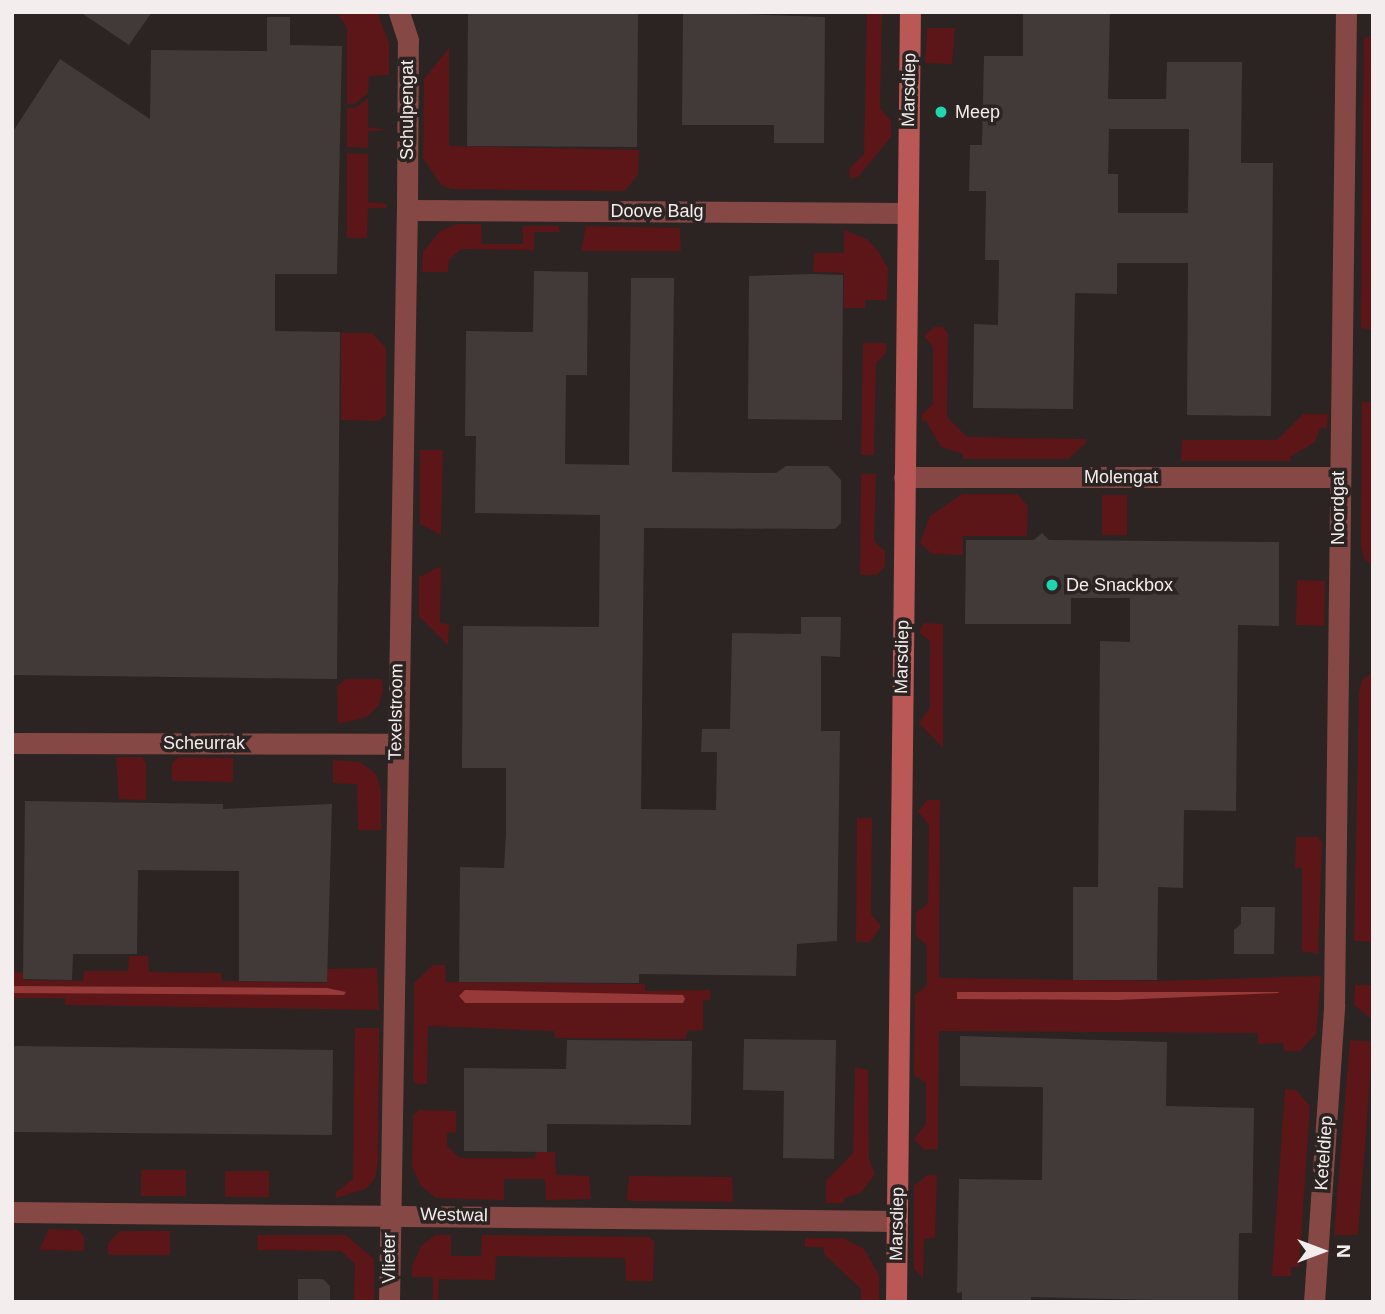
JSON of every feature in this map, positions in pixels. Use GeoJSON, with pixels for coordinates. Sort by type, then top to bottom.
{"type":"FeatureCollection","features":[{"type":"Feature","properties":{"kind":"street","name":"Schulpengat"},"geometry":{"type":"LineString","coordinates":[[398,12],[408,40],[407,210]]}},
{"type":"Feature","properties":{"kind":"street","name":"Marsdiep"},"geometry":{"type":"LineString","coordinates":[[896,1302],[910,12]]}},
{"type":"Feature","properties":{"kind":"street","name":"Noordgat"},"geometry":{"type":"LineString","coordinates":[[1334,1004],[1338,477],[1346,12]]}},
{"type":"Feature","properties":{"kind":"street","name":"Doove Balg"},"geometry":{"type":"LineString","coordinates":[[407,210],[907,213]]}},
{"type":"Feature","properties":{"kind":"street","name":"Texelstroom"},"geometry":{"type":"LineString","coordinates":[[389,1214],[395,744],[407,210]]}},
{"type":"Feature","properties":{"kind":"street","name":"Molengat"},"geometry":{"type":"LineString","coordinates":[[904,477],[1338,477]]}},
{"type":"Feature","properties":{"kind":"street","name":"Scheurrak"},"geometry":{"type":"LineString","coordinates":[[12,743],[395,744]]}},
{"type":"Feature","properties":{"kind":"street","name":"Keteldiep"},"geometry":{"type":"LineString","coordinates":[[1314,1302],[1334,1004]]}},
{"type":"Feature","properties":{"kind":"street","name":"Westwal"},"geometry":{"type":"LineString","coordinates":[[12,1212],[897,1221]]}},
{"type":"Feature","properties":{"kind":"street","name":"Vlieter"},"geometry":{"type":"LineString","coordinates":[[389,1214],[389,1302]]}},
{"type":"Feature","properties":{"kind":"shaded area"},"geometry":{"type":"Polygon","coordinates":[[[337,12],[377,12],[389,43],[389,75],[369,76],[368,93],[355,104],[347,104],[347,28],[337,12]]]}},
{"type":"Feature","properties":{"kind":"shaded area"},"geometry":{"type":"Polygon","coordinates":[[[867,12],[882,12],[880,108],[891,121],[891,137],[858,177],[850,178],[849,169],[864,154],[867,12]]]}},
{"type":"Feature","properties":{"kind":"shaded area"},"geometry":{"type":"Polygon","coordinates":[[[927,28],[955,28],[952,64],[925,63],[927,28]]]}},
{"type":"Feature","properties":{"kind":"shaded area"},"geometry":{"type":"Polygon","coordinates":[[[1373,35],[1373,330],[1361,328],[1364,38],[1373,35]]]}},
{"type":"Feature","properties":{"kind":"shaded area"},"geometry":{"type":"Polygon","coordinates":[[[449,48],[449,146],[639,150],[638,174],[625,191],[451,189],[441,185],[423,158],[424,79],[449,48]]]}},
{"type":"Feature","properties":{"kind":"shaded area"},"geometry":{"type":"Polygon","coordinates":[[[368,98],[368,127],[388,130],[368,131],[368,148],[347,147],[347,108],[357,107],[368,98]]]}},
{"type":"Feature","properties":{"kind":"shaded area"},"geometry":{"type":"Polygon","coordinates":[[[347,153],[368,154],[368,202],[387,204],[386,208],[368,208],[367,238],[347,238],[347,153]]]}},
{"type":"Feature","properties":{"kind":"shaded area"},"geometry":{"type":"Polygon","coordinates":[[[457,224],[481,224],[482,244],[523,244],[523,226],[558,226],[560,232],[534,232],[534,250],[461,249],[449,260],[448,272],[422,272],[423,252],[440,231],[457,224]]]}},
{"type":"Feature","properties":{"kind":"shaded area"},"geometry":{"type":"Polygon","coordinates":[[[586,226],[680,228],[681,251],[581,251],[586,226]]]}},
{"type":"Feature","properties":{"kind":"shaded area"},"geometry":{"type":"Polygon","coordinates":[[[844,230],[867,239],[878,251],[888,268],[887,300],[865,300],[865,308],[844,308],[844,273],[813,272],[814,253],[844,253],[844,230]]]}},
{"type":"Feature","properties":{"kind":"shaded area"},"geometry":{"type":"Polygon","coordinates":[[[934,327],[943,327],[948,334],[947,417],[967,437],[1086,439],[1086,443],[1068,459],[963,459],[963,454],[941,447],[926,421],[922,421],[922,414],[933,404],[933,347],[924,336],[934,327]]]}},
{"type":"Feature","properties":{"kind":"shaded area"},"geometry":{"type":"Polygon","coordinates":[[[341,333],[372,333],[386,348],[386,415],[379,421],[341,420],[341,333]]]}},
{"type":"Feature","properties":{"kind":"shaded area"},"geometry":{"type":"Polygon","coordinates":[[[863,343],[886,343],[886,353],[876,363],[874,455],[861,455],[863,343]]]}},
{"type":"Feature","properties":{"kind":"shaded area"},"geometry":{"type":"Polygon","coordinates":[[[1362,402],[1373,402],[1373,566],[1364,559],[1361,546],[1362,402]]]}},
{"type":"Feature","properties":{"kind":"shaded area"},"geometry":{"type":"Polygon","coordinates":[[[1303,414],[1328,414],[1327,428],[1320,428],[1315,442],[1290,457],[1291,461],[1181,461],[1182,440],[1277,440],[1303,414]]]}},
{"type":"Feature","properties":{"kind":"shaded area"},"geometry":{"type":"Polygon","coordinates":[[[420,450],[443,450],[441,535],[420,524],[420,450]]]}},
{"type":"Feature","properties":{"kind":"shaded area"},"geometry":{"type":"Polygon","coordinates":[[[861,474],[876,474],[874,541],[885,551],[885,566],[877,575],[860,575],[861,474]]]}},
{"type":"Feature","properties":{"kind":"shaded area"},"geometry":{"type":"Polygon","coordinates":[[[962,494],[1017,494],[1028,506],[1027,536],[963,536],[963,555],[932,554],[920,543],[930,516],[962,494]]]}},
{"type":"Feature","properties":{"kind":"shaded area"},"geometry":{"type":"Polygon","coordinates":[[[1102,495],[1127,495],[1127,535],[1102,535],[1102,495]]]}},
{"type":"Feature","properties":{"kind":"shaded area"},"geometry":{"type":"Polygon","coordinates":[[[441,566],[440,623],[449,624],[448,645],[419,616],[419,577],[441,566]]]}},
{"type":"Feature","properties":{"kind":"shaded area"},"geometry":{"type":"Polygon","coordinates":[[[1297,580],[1325,581],[1324,626],[1296,625],[1297,580]]]}},
{"type":"Feature","properties":{"kind":"shaded area"},"geometry":{"type":"Polygon","coordinates":[[[924,623],[943,624],[943,748],[919,723],[930,707],[930,642],[919,632],[924,623]]]}},
{"type":"Feature","properties":{"kind":"shaded area"},"geometry":{"type":"Polygon","coordinates":[[[1373,672],[1373,942],[1354,941],[1359,692],[1362,680],[1373,672]]]}},
{"type":"Feature","properties":{"kind":"shaded area"},"geometry":{"type":"Polygon","coordinates":[[[346,679],[382,679],[383,690],[379,705],[367,717],[338,724],[337,686],[346,679]]]}},
{"type":"Feature","properties":{"kind":"shaded area"},"geometry":{"type":"Polygon","coordinates":[[[116,757],[142,757],[146,763],[146,800],[119,799],[116,757]]]}},
{"type":"Feature","properties":{"kind":"shaded area"},"geometry":{"type":"Polygon","coordinates":[[[179,757],[233,758],[233,782],[172,781],[172,763],[179,757]]]}},
{"type":"Feature","properties":{"kind":"shaded area"},"geometry":{"type":"Polygon","coordinates":[[[333,760],[360,762],[376,774],[381,789],[381,830],[358,830],[357,784],[333,783],[333,760]]]}},
{"type":"Feature","properties":{"kind":"shaded area"},"geometry":{"type":"Polygon","coordinates":[[[927,800],[940,800],[939,978],[1157,981],[1321,976],[1316,1034],[1300,1051],[1284,1051],[1283,1043],[1258,1044],[1258,1033],[939,1031],[938,1149],[925,1150],[914,1139],[926,1124],[926,1083],[914,1075],[915,995],[927,985],[927,946],[916,935],[916,913],[928,903],[929,826],[918,811],[927,800]],[[1278,992],[957,993],[1118,1000],[1278,992]]]}},
{"type":"Feature","properties":{"kind":"shaded area"},"geometry":{"type":"Polygon","coordinates":[[[857,818],[872,818],[871,914],[881,926],[870,942],[856,942],[857,818]]]}},
{"type":"Feature","properties":{"kind":"shaded area"},"geometry":{"type":"Polygon","coordinates":[[[1296,837],[1318,837],[1322,843],[1318,954],[1302,951],[1302,868],[1295,868],[1296,837]]]}},
{"type":"Feature","properties":{"kind":"shaded area"},"geometry":{"type":"Polygon","coordinates":[[[129,956],[148,956],[149,972],[221,973],[222,981],[327,983],[327,969],[377,968],[379,1010],[65,1005],[65,998],[12,998],[12,993],[345,989],[12,986],[12,971],[23,973],[24,980],[83,981],[84,971],[128,971],[129,956]]]}},
{"type":"Feature","properties":{"kind":"shaded area"},"geometry":{"type":"Polygon","coordinates":[[[433,965],[445,965],[446,982],[645,984],[645,991],[710,990],[710,1000],[703,1000],[703,1030],[687,1031],[686,1039],[555,1038],[554,1031],[428,1026],[427,1084],[417,1084],[413,1080],[414,983],[433,965]]]}},
{"type":"Feature","properties":{"kind":"shaded area"},"geometry":{"type":"Polygon","coordinates":[[[1355,985],[1373,985],[1373,1020],[1354,1005],[1355,985]]]}},
{"type":"Feature","properties":{"kind":"shaded area"},"geometry":{"type":"Polygon","coordinates":[[[12,986],[327,988],[346,992],[344,995],[12,993],[12,986]]]}},
{"type":"Feature","properties":{"kind":"shaded area"},"geometry":{"type":"Polygon","coordinates":[[[465,990],[683,995],[685,999],[683,1003],[465,1003],[459,996],[465,990]]]}},
{"type":"Feature","properties":{"kind":"shaded area"},"geometry":{"type":"Polygon","coordinates":[[[957,992],[1279,993],[1118,1000],[957,999],[957,992]]]}},
{"type":"Feature","properties":{"kind":"shaded area"},"geometry":{"type":"Polygon","coordinates":[[[355,1028],[379,1028],[378,1162],[375,1178],[366,1189],[336,1198],[336,1192],[353,1179],[355,1028]]]}},
{"type":"Feature","properties":{"kind":"shaded area"},"geometry":{"type":"Polygon","coordinates":[[[1350,1040],[1373,1042],[1358,1235],[1334,1235],[1350,1040]]]}},
{"type":"Feature","properties":{"kind":"shaded area"},"geometry":{"type":"Polygon","coordinates":[[[855,1067],[868,1070],[869,1160],[875,1174],[861,1193],[844,1198],[844,1203],[826,1203],[826,1181],[853,1153],[855,1067]]]}},
{"type":"Feature","properties":{"kind":"shaded area"},"geometry":{"type":"Polygon","coordinates":[[[1285,1089],[1296,1090],[1310,1106],[1299,1267],[1291,1267],[1291,1276],[1272,1276],[1285,1089]]]}},
{"type":"Feature","properties":{"kind":"shaded area"},"geometry":{"type":"Polygon","coordinates":[[[419,1110],[456,1111],[456,1132],[447,1133],[447,1146],[459,1158],[535,1158],[536,1152],[555,1152],[556,1175],[589,1176],[591,1199],[546,1200],[545,1179],[504,1179],[504,1200],[436,1198],[421,1186],[412,1167],[413,1116],[419,1110]]]}},
{"type":"Feature","properties":{"kind":"shaded area"},"geometry":{"type":"Polygon","coordinates":[[[141,1170],[186,1170],[186,1196],[141,1196],[141,1170]]]}},
{"type":"Feature","properties":{"kind":"shaded area"},"geometry":{"type":"Polygon","coordinates":[[[225,1171],[269,1171],[269,1197],[225,1197],[225,1171]]]}},
{"type":"Feature","properties":{"kind":"shaded area"},"geometry":{"type":"Polygon","coordinates":[[[927,1175],[937,1175],[935,1238],[924,1239],[923,1278],[914,1268],[914,1186],[927,1175]]]}},
{"type":"Feature","properties":{"kind":"shaded area"},"geometry":{"type":"Polygon","coordinates":[[[629,1176],[732,1177],[733,1202],[630,1201],[627,1198],[629,1176]]]}},
{"type":"Feature","properties":{"kind":"shaded area"},"geometry":{"type":"Polygon","coordinates":[[[49,1229],[78,1230],[84,1237],[84,1251],[39,1250],[49,1229]]]}},
{"type":"Feature","properties":{"kind":"shaded area"},"geometry":{"type":"Polygon","coordinates":[[[120,1231],[170,1231],[170,1255],[108,1255],[108,1243],[120,1231]]]}},
{"type":"Feature","properties":{"kind":"shaded area"},"geometry":{"type":"Polygon","coordinates":[[[257,1235],[346,1235],[374,1259],[374,1302],[354,1302],[355,1264],[341,1251],[258,1250],[257,1235]]]}},
{"type":"Feature","properties":{"kind":"shaded area"},"geometry":{"type":"Polygon","coordinates":[[[436,1235],[451,1235],[451,1256],[481,1256],[482,1235],[649,1237],[654,1241],[653,1281],[626,1281],[625,1258],[496,1256],[495,1280],[439,1279],[438,1302],[433,1302],[433,1277],[412,1277],[412,1265],[422,1245],[436,1235]]]}},
{"type":"Feature","properties":{"kind":"shaded area"},"geometry":{"type":"Polygon","coordinates":[[[805,1238],[843,1238],[864,1249],[879,1275],[879,1302],[861,1302],[861,1289],[824,1254],[824,1247],[805,1247],[805,1238]]]}},
{"type":"Feature","properties":{"kind":"building"},"geometry":{"type":"Polygon","coordinates":[[[80,12],[152,12],[129,45],[80,12]]]}},
{"type":"Feature","properties":{"kind":"building"},"geometry":{"type":"Polygon","coordinates":[[[468,12],[638,12],[637,147],[467,146],[468,12]]]}},
{"type":"Feature","properties":{"kind":"building"},"geometry":{"type":"Polygon","coordinates":[[[683,12],[825,17],[824,143],[774,143],[774,125],[682,125],[683,12]]]}},
{"type":"Feature","properties":{"kind":"building"},"geometry":{"type":"Polygon","coordinates":[[[1023,12],[1110,12],[1108,99],[1166,99],[1167,62],[1242,62],[1241,163],[1273,163],[1271,416],[1187,415],[1188,263],[1117,263],[1117,294],[1075,293],[1073,409],[973,408],[974,324],[998,325],[999,260],[985,260],[986,191],[969,191],[970,145],[982,145],[984,56],[1023,56],[1023,12]],[[1109,129],[1108,174],[1118,174],[1118,213],[1188,213],[1189,129],[1109,129]]]}},
{"type":"Feature","properties":{"kind":"building"},"geometry":{"type":"Polygon","coordinates":[[[267,17],[290,17],[290,45],[342,46],[337,274],[275,274],[275,331],[340,332],[337,679],[12,675],[12,133],[60,59],[150,119],[151,50],[267,51],[267,17]]]}},
{"type":"Feature","properties":{"kind":"building"},"geometry":{"type":"Polygon","coordinates":[[[534,271],[588,272],[587,375],[566,375],[565,464],[629,465],[631,278],[674,278],[672,472],[776,473],[786,466],[828,466],[841,480],[841,523],[835,529],[644,528],[641,809],[716,810],[717,752],[701,752],[702,729],[730,729],[732,633],[801,634],[801,617],[841,617],[840,657],[821,656],[821,731],[840,731],[837,941],[797,944],[796,976],[639,974],[639,983],[459,982],[460,867],[504,868],[506,833],[506,768],[462,768],[463,626],[599,627],[600,515],[475,513],[476,436],[465,436],[466,331],[533,332],[534,271]]]}},
{"type":"Feature","properties":{"kind":"building"},"geometry":{"type":"Polygon","coordinates":[[[843,275],[842,420],[748,419],[749,276],[843,275]]]}},
{"type":"Feature","properties":{"kind":"building"},"geometry":{"type":"Polygon","coordinates":[[[1042,533],[1049,540],[1279,542],[1279,626],[1238,625],[1236,811],[1184,810],[1183,888],[1158,887],[1157,980],[1073,980],[1073,887],[1098,887],[1100,641],[1130,642],[1130,598],[1071,598],[1071,624],[965,624],[966,540],[1034,540],[1042,533]]]}},
{"type":"Feature","properties":{"kind":"building"},"geometry":{"type":"Polygon","coordinates":[[[25,801],[223,804],[223,809],[332,804],[327,982],[239,981],[239,871],[138,870],[137,954],[73,954],[72,980],[23,979],[25,801]]]}},
{"type":"Feature","properties":{"kind":"building"},"geometry":{"type":"Polygon","coordinates":[[[1241,907],[1275,907],[1274,954],[1234,954],[1234,930],[1241,924],[1241,907]]]}},
{"type":"Feature","properties":{"kind":"building"},"geometry":{"type":"Polygon","coordinates":[[[960,1036],[1167,1042],[1166,1106],[1254,1108],[1252,1233],[1239,1233],[1238,1302],[1031,1297],[1031,1302],[962,1302],[962,1292],[957,1293],[959,1179],[1042,1180],[1043,1087],[960,1086],[960,1036]]]}},
{"type":"Feature","properties":{"kind":"building"},"geometry":{"type":"Polygon","coordinates":[[[744,1039],[836,1040],[834,1159],[783,1158],[784,1091],[743,1090],[744,1039]]]}},
{"type":"Feature","properties":{"kind":"building"},"geometry":{"type":"Polygon","coordinates":[[[567,1040],[692,1041],[691,1125],[547,1124],[547,1152],[464,1151],[464,1068],[566,1069],[567,1040]]]}},
{"type":"Feature","properties":{"kind":"building"},"geometry":{"type":"Polygon","coordinates":[[[12,1046],[333,1050],[332,1135],[12,1132],[12,1046]]]}},
{"type":"Feature","properties":{"kind":"building"},"geometry":{"type":"Polygon","coordinates":[[[298,1279],[323,1279],[330,1286],[330,1302],[298,1302],[298,1279]]]}},
{"type":"Feature","properties":{"kind":"place","name":"Meep"},"geometry":{"type":"Point","coordinates":[941,112]}},
{"type":"Feature","properties":{"kind":"place","name":"De Snackbox"},"geometry":{"type":"Point","coordinates":[1052,585]}}]}
